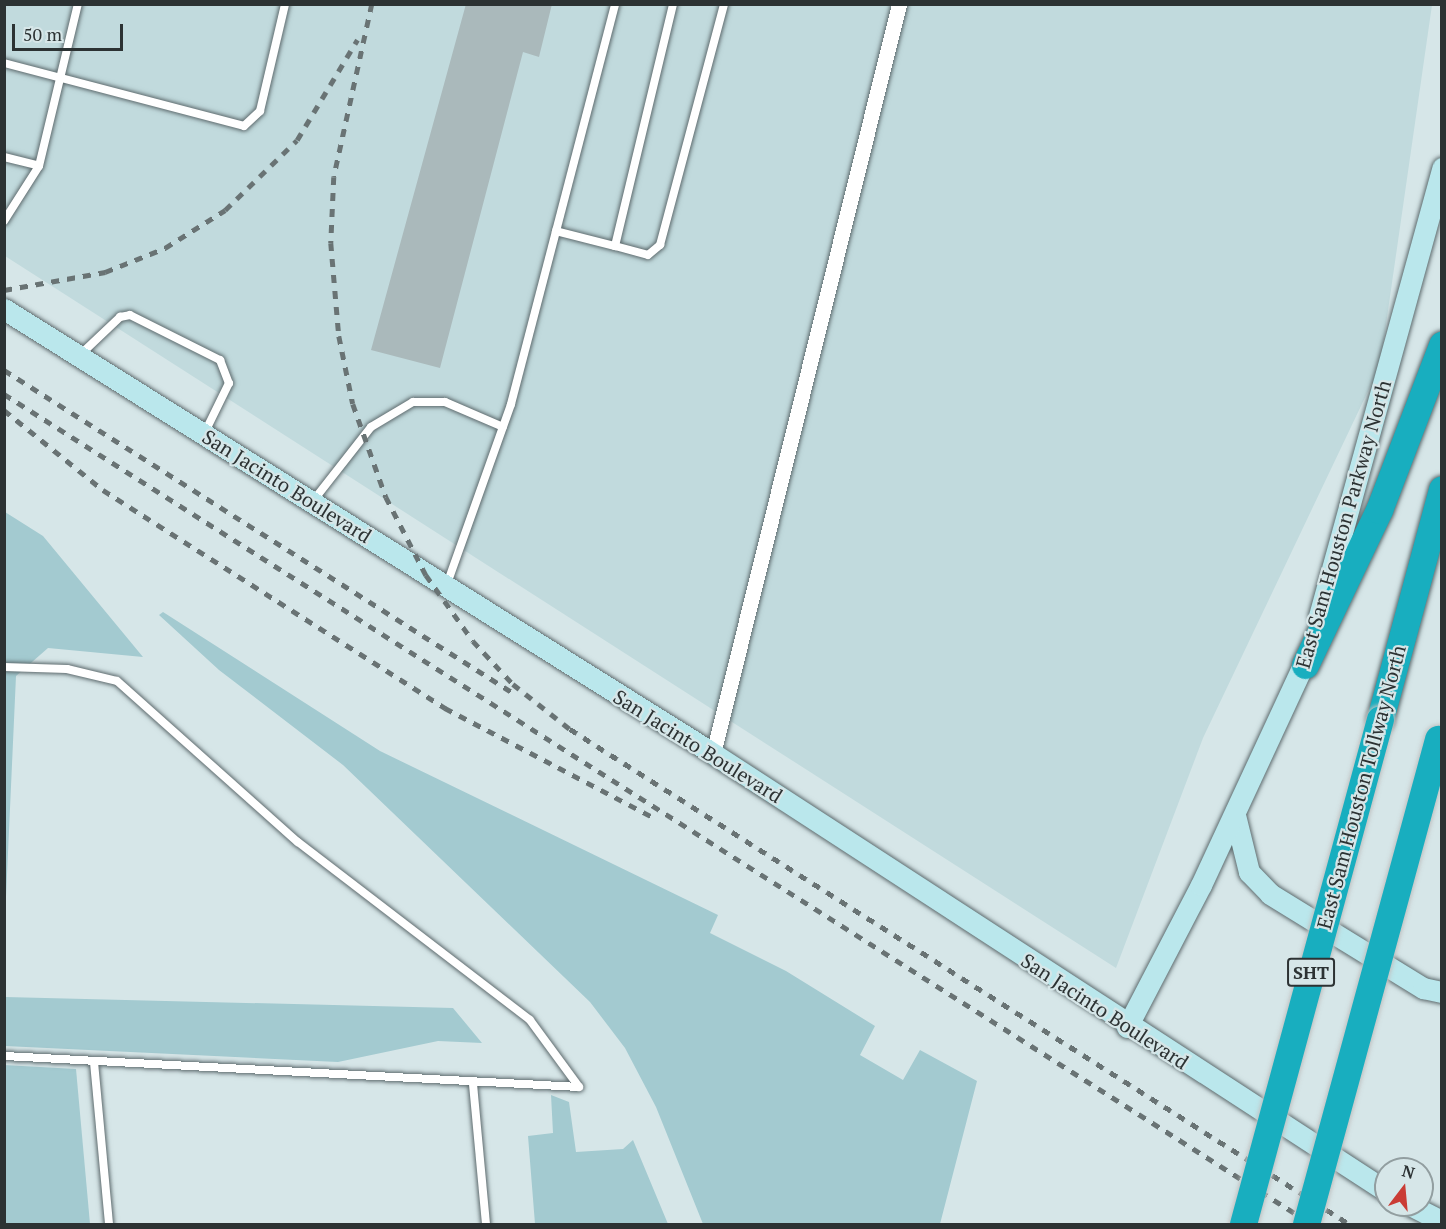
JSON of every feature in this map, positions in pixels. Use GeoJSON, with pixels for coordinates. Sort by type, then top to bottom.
{"type":"FeatureCollection","features":[{"type":"Feature","properties":{"kind":"highway"},"geometry":{"type":"LineString","coordinates":[[1305,665],[1379,510],[1442,345]]}},
{"type":"Feature","properties":{"kind":"highway","name":"East Sam Houston Tollway North"},"geometry":{"type":"LineString","coordinates":[[1243,1224],[1442,489]]}},
{"type":"Feature","properties":{"kind":"highway"},"geometry":{"type":"LineString","coordinates":[[1306,1224],[1440,732]]}},
{"type":"Feature","properties":{"kind":"main road","name":"East Sam Houston Parkway North"},"geometry":{"type":"LineString","coordinates":[[1127,1027],[1234,814],[1305,665],[1442,168]]}},
{"type":"Feature","properties":{"kind":"main road","name":"San Jacinto Boulevard"},"geometry":{"type":"LineString","coordinates":[[4,309],[713,754],[1127,1027],[1374,1183]]}},
{"type":"Feature","properties":{"kind":"main road"},"geometry":{"type":"LineString","coordinates":[[1234,814],[1249,872],[1270,894],[1423,988],[1442,992]]}},
{"type":"Feature","properties":{"kind":"street"},"geometry":{"type":"LineString","coordinates":[[713,754],[899,4]]}},
{"type":"Feature","properties":{"kind":"lane"},"geometry":{"type":"LineString","coordinates":[[4,221],[39,166],[78,4]]}},
{"type":"Feature","properties":{"kind":"lane"},"geometry":{"type":"LineString","coordinates":[[4,63],[244,126],[260,111],[285,4]]}},
{"type":"Feature","properties":{"kind":"lane"},"geometry":{"type":"LineString","coordinates":[[446,588],[503,427],[615,4]]}},
{"type":"Feature","properties":{"kind":"lane"},"geometry":{"type":"LineString","coordinates":[[615,246],[673,4]]}},
{"type":"Feature","properties":{"kind":"lane"},"geometry":{"type":"LineString","coordinates":[[556,231],[648,255],[660,245],[724,4]]}},
{"type":"Feature","properties":{"kind":"lane"},"geometry":{"type":"LineString","coordinates":[[4,157],[39,166]]}},
{"type":"Feature","properties":{"kind":"lane"},"geometry":{"type":"LineString","coordinates":[[80,355],[120,316],[130,315],[220,360],[229,383],[204,433]]}},
{"type":"Feature","properties":{"kind":"lane"},"geometry":{"type":"LineString","coordinates":[[312,502],[370,427],[413,402],[445,402],[503,427]]}},
{"type":"Feature","properties":{"kind":"lane"},"geometry":{"type":"LineString","coordinates":[[4,667],[67,669],[117,681],[298,842],[530,1020],[579,1088],[474,1084],[4,1056]]}},
{"type":"Feature","properties":{"kind":"lane"},"geometry":{"type":"LineString","coordinates":[[94,1062],[109,1224]]}},
{"type":"Feature","properties":{"kind":"lane"},"geometry":{"type":"LineString","coordinates":[[474,1084],[486,1224]]}},
{"type":"Feature","properties":{"kind":"shaded area"},"geometry":{"type":"Polygon","coordinates":[[[4,5],[1432,5],[1380,366],[1203,738],[1116,968],[5,256],[4,5]]]}},
{"type":"Feature","properties":{"kind":"shaded area"},"geometry":{"type":"Polygon","coordinates":[[[5,512],[43,536],[143,657],[48,648],[16,676],[5,919],[5,512]]]}},
{"type":"Feature","properties":{"kind":"shaded area"},"geometry":{"type":"Polygon","coordinates":[[[163,612],[380,751],[718,915],[710,933],[786,971],[875,1026],[860,1055],[903,1080],[920,1050],[977,1081],[940,1224],[703,1224],[656,1107],[625,1048],[590,1002],[343,765],[219,670],[159,615],[163,612]]]}},
{"type":"Feature","properties":{"kind":"shaded area"},"geometry":{"type":"Polygon","coordinates":[[[5,997],[453,1008],[482,1043],[438,1041],[338,1062],[5,1046],[5,997]]]}},
{"type":"Feature","properties":{"kind":"shaded area"},"geometry":{"type":"Polygon","coordinates":[[[4,1065],[76,1069],[90,1224],[5,1224],[4,1065]]]}},
{"type":"Feature","properties":{"kind":"shaded area"},"geometry":{"type":"Polygon","coordinates":[[[551,1095],[569,1102],[576,1152],[623,1149],[633,1140],[668,1224],[535,1224],[528,1136],[553,1133],[551,1095]]]}},
{"type":"Feature","properties":{"kind":"building"},"geometry":{"type":"Polygon","coordinates":[[[466,4],[552,4],[539,57],[523,52],[440,368],[371,350],[466,4]]]}},
{"type":"Feature","properties":{"kind":"railway"},"geometry":{"type":"LineString","coordinates":[[372,4],[334,177],[331,243],[339,336],[353,404],[386,497],[426,575],[473,641],[513,684],[570,729],[1349,1224]]}},
{"type":"Feature","properties":{"kind":"railway"},"geometry":{"type":"LineString","coordinates":[[4,290],[105,272],[165,248],[225,210],[297,140],[357,40]]}},
{"type":"Feature","properties":{"kind":"railway"},"geometry":{"type":"LineString","coordinates":[[4,370],[515,694]]}},
{"type":"Feature","properties":{"kind":"railway"},"geometry":{"type":"LineString","coordinates":[[4,394],[1312,1224]]}},
{"type":"Feature","properties":{"kind":"railway"},"geometry":{"type":"LineString","coordinates":[[4,410],[103,490],[445,708],[656,819]]}}]}
